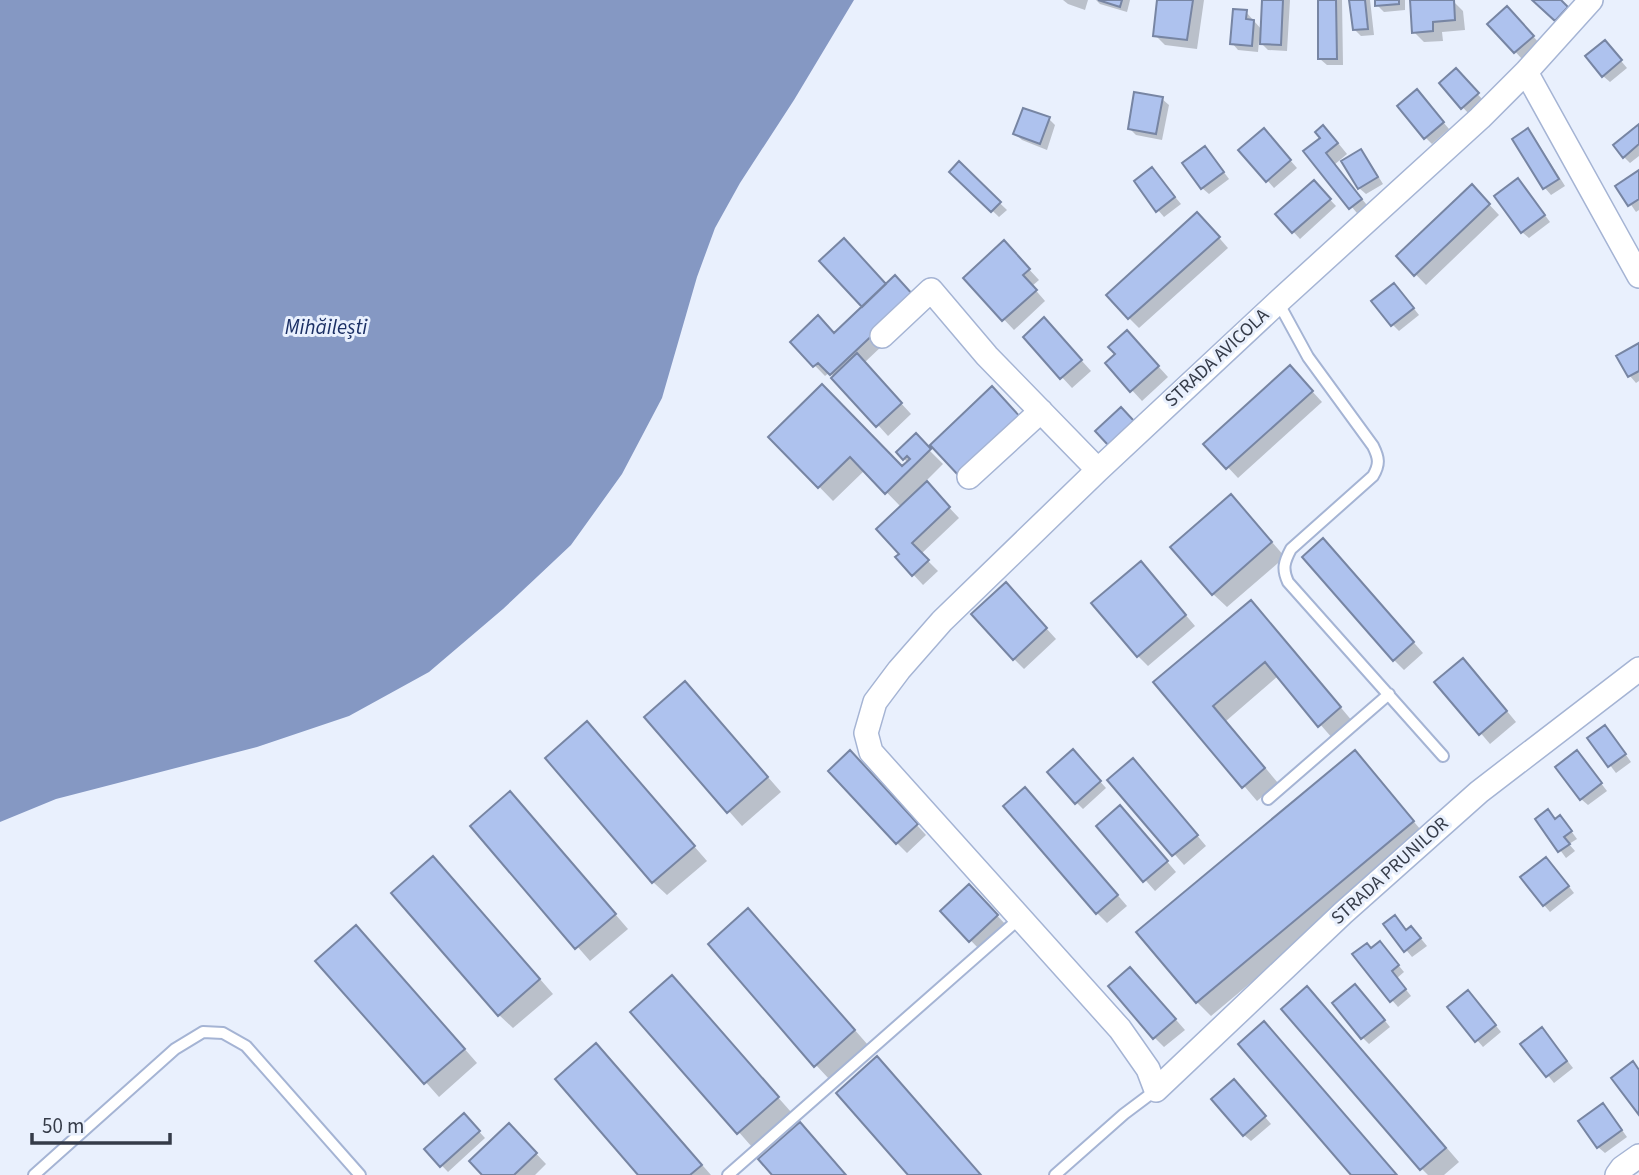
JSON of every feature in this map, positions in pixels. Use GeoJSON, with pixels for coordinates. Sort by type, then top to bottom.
{"type":"FeatureCollection","features":[{"type":"Feature","properties":{"kind":"street","name":"STRADA AVICOLA"},"geometry":{"type":"LineString","coordinates":[[1020,918],[870,752],[866,733],[875,702],[933,631],[1098,470],[1480,118],[1591,0]]}},
{"type":"Feature","properties":{"kind":"street"},"geometry":{"type":"LineString","coordinates":[[1526,72],[1639,276]]}},
{"type":"Feature","properties":{"kind":"street"},"geometry":{"type":"LineString","coordinates":[[882,336],[931,290],[987,356],[1098,470]]}},
{"type":"Feature","properties":{"kind":"street"},"geometry":{"type":"LineString","coordinates":[[969,477],[1041,411]]}},
{"type":"Feature","properties":{"kind":"street","name":"STRADA PRUNILOR"},"geometry":{"type":"LineString","coordinates":[[1156,1090],[1343,913],[1479,792],[1639,669]]}},
{"type":"Feature","properties":{"kind":"street"},"geometry":{"type":"LineString","coordinates":[[1020,918],[1120,1028],[1148,1069],[1156,1090]]}},
{"type":"Feature","properties":{"kind":"street"},"geometry":{"type":"LineString","coordinates":[[1617,1175],[1639,1156]]}},
{"type":"Feature","properties":{"kind":"lane"},"geometry":{"type":"LineString","coordinates":[[1278,302],[1308,356],[1378,456],[1378,467],[1373,476],[1291,549],[1283,571],[1288,582],[1443,756]]}},
{"type":"Feature","properties":{"kind":"lane"},"geometry":{"type":"LineString","coordinates":[[1268,799],[1389,694]]}},
{"type":"Feature","properties":{"kind":"lane"},"geometry":{"type":"LineString","coordinates":[[728,1175],[1020,918]]}},
{"type":"Feature","properties":{"kind":"lane"},"geometry":{"type":"LineString","coordinates":[[34,1175],[175,1049],[203,1032],[223,1033],[246,1046],[359,1175]]}},
{"type":"Feature","properties":{"kind":"lane"},"geometry":{"type":"LineString","coordinates":[[1055,1175],[1124,1114],[1156,1090]]}},
{"type":"Feature","properties":{"kind":"water","name":"Mihăilești"},"geometry":{"type":"Polygon","coordinates":[[[0,0],[854,0],[715,228],[697,277],[662,398],[622,474],[571,545],[503,609],[429,672],[349,716],[257,747],[56,799],[0,822],[0,0]]]}},
{"type":"Feature","properties":{"kind":"building"},"geometry":{"type":"Polygon","coordinates":[[[1098,0],[1122,0],[1120,7],[1098,0]]]}},
{"type":"Feature","properties":{"kind":"building"},"geometry":{"type":"Polygon","coordinates":[[[1157,0],[1193,0],[1187,40],[1153,36],[1157,0]]]}},
{"type":"Feature","properties":{"kind":"building"},"geometry":{"type":"Polygon","coordinates":[[[1262,0],[1283,0],[1281,45],[1260,44],[1262,0]]]}},
{"type":"Feature","properties":{"kind":"building"},"geometry":{"type":"Polygon","coordinates":[[[1318,0],[1336,0],[1337,59],[1318,59],[1318,0]]]}},
{"type":"Feature","properties":{"kind":"building"},"geometry":{"type":"Polygon","coordinates":[[[1349,0],[1365,0],[1368,29],[1353,30],[1349,0]]]}},
{"type":"Feature","properties":{"kind":"building"},"geometry":{"type":"Polygon","coordinates":[[[1375,0],[1399,0],[1399,4],[1375,6],[1375,0]]]}},
{"type":"Feature","properties":{"kind":"building"},"geometry":{"type":"Polygon","coordinates":[[[1410,0],[1454,0],[1455,20],[1433,22],[1433,31],[1412,33],[1410,0]]]}},
{"type":"Feature","properties":{"kind":"building"},"geometry":{"type":"Polygon","coordinates":[[[1532,0],[1561,0],[1568,7],[1555,21],[1532,0]]]}},
{"type":"Feature","properties":{"kind":"building"},"geometry":{"type":"Polygon","coordinates":[[[1507,6],[1534,36],[1514,53],[1487,24],[1507,6]]]}},
{"type":"Feature","properties":{"kind":"building"},"geometry":{"type":"Polygon","coordinates":[[[1233,9],[1247,10],[1246,19],[1254,20],[1252,46],[1230,44],[1233,9]]]}},
{"type":"Feature","properties":{"kind":"building"},"geometry":{"type":"Polygon","coordinates":[[[1605,40],[1622,60],[1602,77],[1585,56],[1605,40]]]}},
{"type":"Feature","properties":{"kind":"building"},"geometry":{"type":"Polygon","coordinates":[[[1456,68],[1479,93],[1461,109],[1439,83],[1456,68]]]}},
{"type":"Feature","properties":{"kind":"building"},"geometry":{"type":"Polygon","coordinates":[[[1417,89],[1444,122],[1424,139],[1397,106],[1417,89]]]}},
{"type":"Feature","properties":{"kind":"building"},"geometry":{"type":"Polygon","coordinates":[[[1134,92],[1163,97],[1156,134],[1128,129],[1134,92]]]}},
{"type":"Feature","properties":{"kind":"building"},"geometry":{"type":"Polygon","coordinates":[[[1023,108],[1050,117],[1040,144],[1013,134],[1023,108]]]}},
{"type":"Feature","properties":{"kind":"building"},"geometry":{"type":"Polygon","coordinates":[[[1639,124],[1639,144],[1623,158],[1613,145],[1639,124]]]}},
{"type":"Feature","properties":{"kind":"building"},"geometry":{"type":"Polygon","coordinates":[[[1323,125],[1338,143],[1326,153],[1362,199],[1349,209],[1303,151],[1320,138],[1315,132],[1323,125]]]}},
{"type":"Feature","properties":{"kind":"building"},"geometry":{"type":"Polygon","coordinates":[[[1264,128],[1291,160],[1266,182],[1238,150],[1264,128]]]}},
{"type":"Feature","properties":{"kind":"building"},"geometry":{"type":"Polygon","coordinates":[[[1528,128],[1559,179],[1543,189],[1512,139],[1528,128]]]}},
{"type":"Feature","properties":{"kind":"building"},"geometry":{"type":"Polygon","coordinates":[[[1205,146],[1224,172],[1201,189],[1182,163],[1205,146]]]}},
{"type":"Feature","properties":{"kind":"building"},"geometry":{"type":"Polygon","coordinates":[[[1361,149],[1378,177],[1358,189],[1341,161],[1361,149]]]}},
{"type":"Feature","properties":{"kind":"building"},"geometry":{"type":"Polygon","coordinates":[[[959,161],[1001,202],[991,212],[949,172],[959,161]]]}},
{"type":"Feature","properties":{"kind":"building"},"geometry":{"type":"Polygon","coordinates":[[[1152,167],[1175,197],[1156,212],[1134,181],[1152,167]]]}},
{"type":"Feature","properties":{"kind":"building"},"geometry":{"type":"Polygon","coordinates":[[[1639,170],[1639,199],[1628,206],[1615,186],[1639,170]]]}},
{"type":"Feature","properties":{"kind":"building"},"geometry":{"type":"Polygon","coordinates":[[[1518,178],[1545,215],[1521,233],[1494,196],[1518,178]]]}},
{"type":"Feature","properties":{"kind":"building"},"geometry":{"type":"Polygon","coordinates":[[[1314,180],[1331,199],[1292,233],[1275,214],[1314,180]]]}},
{"type":"Feature","properties":{"kind":"building"},"geometry":{"type":"Polygon","coordinates":[[[1472,184],[1490,204],[1414,276],[1396,256],[1472,184]]]}},
{"type":"Feature","properties":{"kind":"building"},"geometry":{"type":"Polygon","coordinates":[[[1197,212],[1220,237],[1128,319],[1106,295],[1197,212]]]}},
{"type":"Feature","properties":{"kind":"building"},"geometry":{"type":"Polygon","coordinates":[[[844,238],[886,284],[862,307],[819,261],[844,238]]]}},
{"type":"Feature","properties":{"kind":"building"},"geometry":{"type":"Polygon","coordinates":[[[1004,240],[1030,269],[1023,275],[1037,290],[1002,321],[963,278],[1004,240]]]}},
{"type":"Feature","properties":{"kind":"building"},"geometry":{"type":"Polygon","coordinates":[[[895,275],[914,296],[830,375],[818,363],[813,367],[790,342],[818,315],[834,333],[895,275]]]}},
{"type":"Feature","properties":{"kind":"building"},"geometry":{"type":"Polygon","coordinates":[[[1394,283],[1414,308],[1391,326],[1371,301],[1394,283]]]}},
{"type":"Feature","properties":{"kind":"building"},"geometry":{"type":"Polygon","coordinates":[[[1044,317],[1082,360],[1060,379],[1023,337],[1044,317]]]}},
{"type":"Feature","properties":{"kind":"building"},"geometry":{"type":"Polygon","coordinates":[[[1127,330],[1159,366],[1130,392],[1105,363],[1115,354],[1108,347],[1127,330]]]}},
{"type":"Feature","properties":{"kind":"building"},"geometry":{"type":"Polygon","coordinates":[[[1639,343],[1639,371],[1628,377],[1616,356],[1639,343]]]}},
{"type":"Feature","properties":{"kind":"building"},"geometry":{"type":"Polygon","coordinates":[[[857,353],[902,403],[876,427],[831,378],[857,353]]]}},
{"type":"Feature","properties":{"kind":"building"},"geometry":{"type":"Polygon","coordinates":[[[1290,365],[1313,391],[1226,469],[1203,444],[1290,365]]]}},
{"type":"Feature","properties":{"kind":"building"},"geometry":{"type":"Polygon","coordinates":[[[822,384],[902,466],[910,459],[907,456],[903,460],[896,452],[916,433],[931,449],[885,494],[850,457],[818,488],[768,437],[822,384]]]}},
{"type":"Feature","properties":{"kind":"building"},"geometry":{"type":"Polygon","coordinates":[[[992,386],[1022,419],[960,477],[930,445],[992,386]]]}},
{"type":"Feature","properties":{"kind":"building"},"geometry":{"type":"Polygon","coordinates":[[[1121,407],[1134,421],[1108,445],[1095,431],[1121,407]]]}},
{"type":"Feature","properties":{"kind":"building"},"geometry":{"type":"Polygon","coordinates":[[[927,481],[950,507],[912,543],[929,560],[912,576],[895,557],[899,554],[876,529],[927,481]]]}},
{"type":"Feature","properties":{"kind":"building"},"geometry":{"type":"Polygon","coordinates":[[[1231,494],[1272,542],[1212,595],[1170,547],[1231,494]]]}},
{"type":"Feature","properties":{"kind":"building"},"geometry":{"type":"Polygon","coordinates":[[[1323,538],[1414,642],[1393,661],[1302,557],[1323,538]]]}},
{"type":"Feature","properties":{"kind":"building"},"geometry":{"type":"Polygon","coordinates":[[[1141,561],[1186,615],[1137,657],[1091,603],[1141,561]]]}},
{"type":"Feature","properties":{"kind":"building"},"geometry":{"type":"Polygon","coordinates":[[[1006,582],[1047,628],[1013,660],[971,614],[1006,582]]]}},
{"type":"Feature","properties":{"kind":"building"},"geometry":{"type":"Polygon","coordinates":[[[1251,600],[1341,707],[1318,727],[1265,662],[1213,706],[1265,768],[1242,788],[1153,682],[1251,600]]]}},
{"type":"Feature","properties":{"kind":"building"},"geometry":{"type":"Polygon","coordinates":[[[1463,658],[1507,711],[1479,735],[1434,682],[1463,658]]]}},
{"type":"Feature","properties":{"kind":"building"},"geometry":{"type":"Polygon","coordinates":[[[685,681],[768,777],[727,813],[644,717],[685,681]]]}},
{"type":"Feature","properties":{"kind":"building"},"geometry":{"type":"Polygon","coordinates":[[[587,721],[695,846],[652,883],[545,758],[587,721]]]}},
{"type":"Feature","properties":{"kind":"building"},"geometry":{"type":"Polygon","coordinates":[[[1605,725],[1626,754],[1608,767],[1587,738],[1605,725]]]}},
{"type":"Feature","properties":{"kind":"building"},"geometry":{"type":"Polygon","coordinates":[[[1073,749],[1101,781],[1075,804],[1047,772],[1073,749]]]}},
{"type":"Feature","properties":{"kind":"building"},"geometry":{"type":"Polygon","coordinates":[[[850,750],[918,824],[896,844],[828,771],[850,750]]]}},
{"type":"Feature","properties":{"kind":"building"},"geometry":{"type":"Polygon","coordinates":[[[1355,750],[1414,821],[1196,1003],[1136,932],[1355,750]]]}},
{"type":"Feature","properties":{"kind":"building"},"geometry":{"type":"Polygon","coordinates":[[[1577,750],[1602,783],[1580,800],[1555,767],[1577,750]]]}},
{"type":"Feature","properties":{"kind":"building"},"geometry":{"type":"Polygon","coordinates":[[[1133,758],[1198,835],[1172,856],[1107,780],[1133,758]]]}},
{"type":"Feature","properties":{"kind":"building"},"geometry":{"type":"Polygon","coordinates":[[[1025,787],[1118,895],[1096,914],[1003,806],[1025,787]]]}},
{"type":"Feature","properties":{"kind":"building"},"geometry":{"type":"Polygon","coordinates":[[[510,791],[616,914],[575,949],[470,826],[510,791]]]}},
{"type":"Feature","properties":{"kind":"building"},"geometry":{"type":"Polygon","coordinates":[[[1120,805],[1168,861],[1143,882],[1096,826],[1120,805]]]}},
{"type":"Feature","properties":{"kind":"building"},"geometry":{"type":"Polygon","coordinates":[[[1548,809],[1555,819],[1560,815],[1572,831],[1564,837],[1570,844],[1558,852],[1535,819],[1548,809]]]}},
{"type":"Feature","properties":{"kind":"building"},"geometry":{"type":"Polygon","coordinates":[[[433,856],[540,979],[498,1016],[391,893],[433,856]]]}},
{"type":"Feature","properties":{"kind":"building"},"geometry":{"type":"Polygon","coordinates":[[[1546,857],[1569,886],[1543,906],[1520,877],[1546,857]]]}},
{"type":"Feature","properties":{"kind":"building"},"geometry":{"type":"Polygon","coordinates":[[[969,884],[998,915],[969,942],[940,911],[969,884]]]}},
{"type":"Feature","properties":{"kind":"building"},"geometry":{"type":"Polygon","coordinates":[[[748,908],[855,1030],[814,1067],[708,944],[748,908]]]}},
{"type":"Feature","properties":{"kind":"building"},"geometry":{"type":"Polygon","coordinates":[[[1395,915],[1406,930],[1411,926],[1421,938],[1404,952],[1383,924],[1395,915]]]}},
{"type":"Feature","properties":{"kind":"building"},"geometry":{"type":"Polygon","coordinates":[[[356,925],[465,1049],[424,1084],[315,961],[356,925]]]}},
{"type":"Feature","properties":{"kind":"building"},"geometry":{"type":"Polygon","coordinates":[[[1380,941],[1399,965],[1392,971],[1406,989],[1390,1002],[1352,954],[1367,943],[1371,948],[1380,941]]]}},
{"type":"Feature","properties":{"kind":"building"},"geometry":{"type":"Polygon","coordinates":[[[1130,967],[1176,1019],[1153,1039],[1108,986],[1130,967]]]}},
{"type":"Feature","properties":{"kind":"building"},"geometry":{"type":"Polygon","coordinates":[[[672,975],[779,1097],[737,1134],[630,1012],[672,975]]]}},
{"type":"Feature","properties":{"kind":"building"},"geometry":{"type":"Polygon","coordinates":[[[1355,984],[1385,1020],[1361,1039],[1332,1003],[1355,984]]]}},
{"type":"Feature","properties":{"kind":"building"},"geometry":{"type":"Polygon","coordinates":[[[1307,986],[1446,1148],[1420,1170],[1281,1009],[1307,986]]]}},
{"type":"Feature","properties":{"kind":"building"},"geometry":{"type":"Polygon","coordinates":[[[1468,990],[1496,1025],[1475,1042],[1447,1007],[1468,990]]]}},
{"type":"Feature","properties":{"kind":"building"},"geometry":{"type":"Polygon","coordinates":[[[1264,1021],[1397,1175],[1351,1175],[1238,1044],[1264,1021]]]}},
{"type":"Feature","properties":{"kind":"building"},"geometry":{"type":"Polygon","coordinates":[[[1542,1027],[1567,1061],[1546,1077],[1520,1044],[1542,1027]]]}},
{"type":"Feature","properties":{"kind":"building"},"geometry":{"type":"Polygon","coordinates":[[[596,1043],[702,1165],[690,1175],[638,1175],[555,1079],[596,1043]]]}},
{"type":"Feature","properties":{"kind":"building"},"geometry":{"type":"Polygon","coordinates":[[[877,1056],[981,1175],[908,1175],[836,1093],[877,1056]]]}},
{"type":"Feature","properties":{"kind":"building"},"geometry":{"type":"Polygon","coordinates":[[[1633,1061],[1639,1070],[1639,1115],[1611,1078],[1633,1061]]]}},
{"type":"Feature","properties":{"kind":"building"},"geometry":{"type":"Polygon","coordinates":[[[1234,1079],[1266,1116],[1243,1136],[1211,1099],[1234,1079]]]}},
{"type":"Feature","properties":{"kind":"building"},"geometry":{"type":"Polygon","coordinates":[[[1603,1103],[1622,1130],[1597,1148],[1578,1121],[1603,1103]]]}},
{"type":"Feature","properties":{"kind":"building"},"geometry":{"type":"Polygon","coordinates":[[[464,1113],[480,1131],[440,1167],[424,1149],[464,1113]]]}},
{"type":"Feature","properties":{"kind":"building"},"geometry":{"type":"Polygon","coordinates":[[[800,1122],[846,1175],[772,1175],[758,1159],[800,1122]]]}},
{"type":"Feature","properties":{"kind":"building"},"geometry":{"type":"Polygon","coordinates":[[[509,1123],[537,1153],[514,1175],[482,1175],[469,1161],[509,1123]]]}}]}
